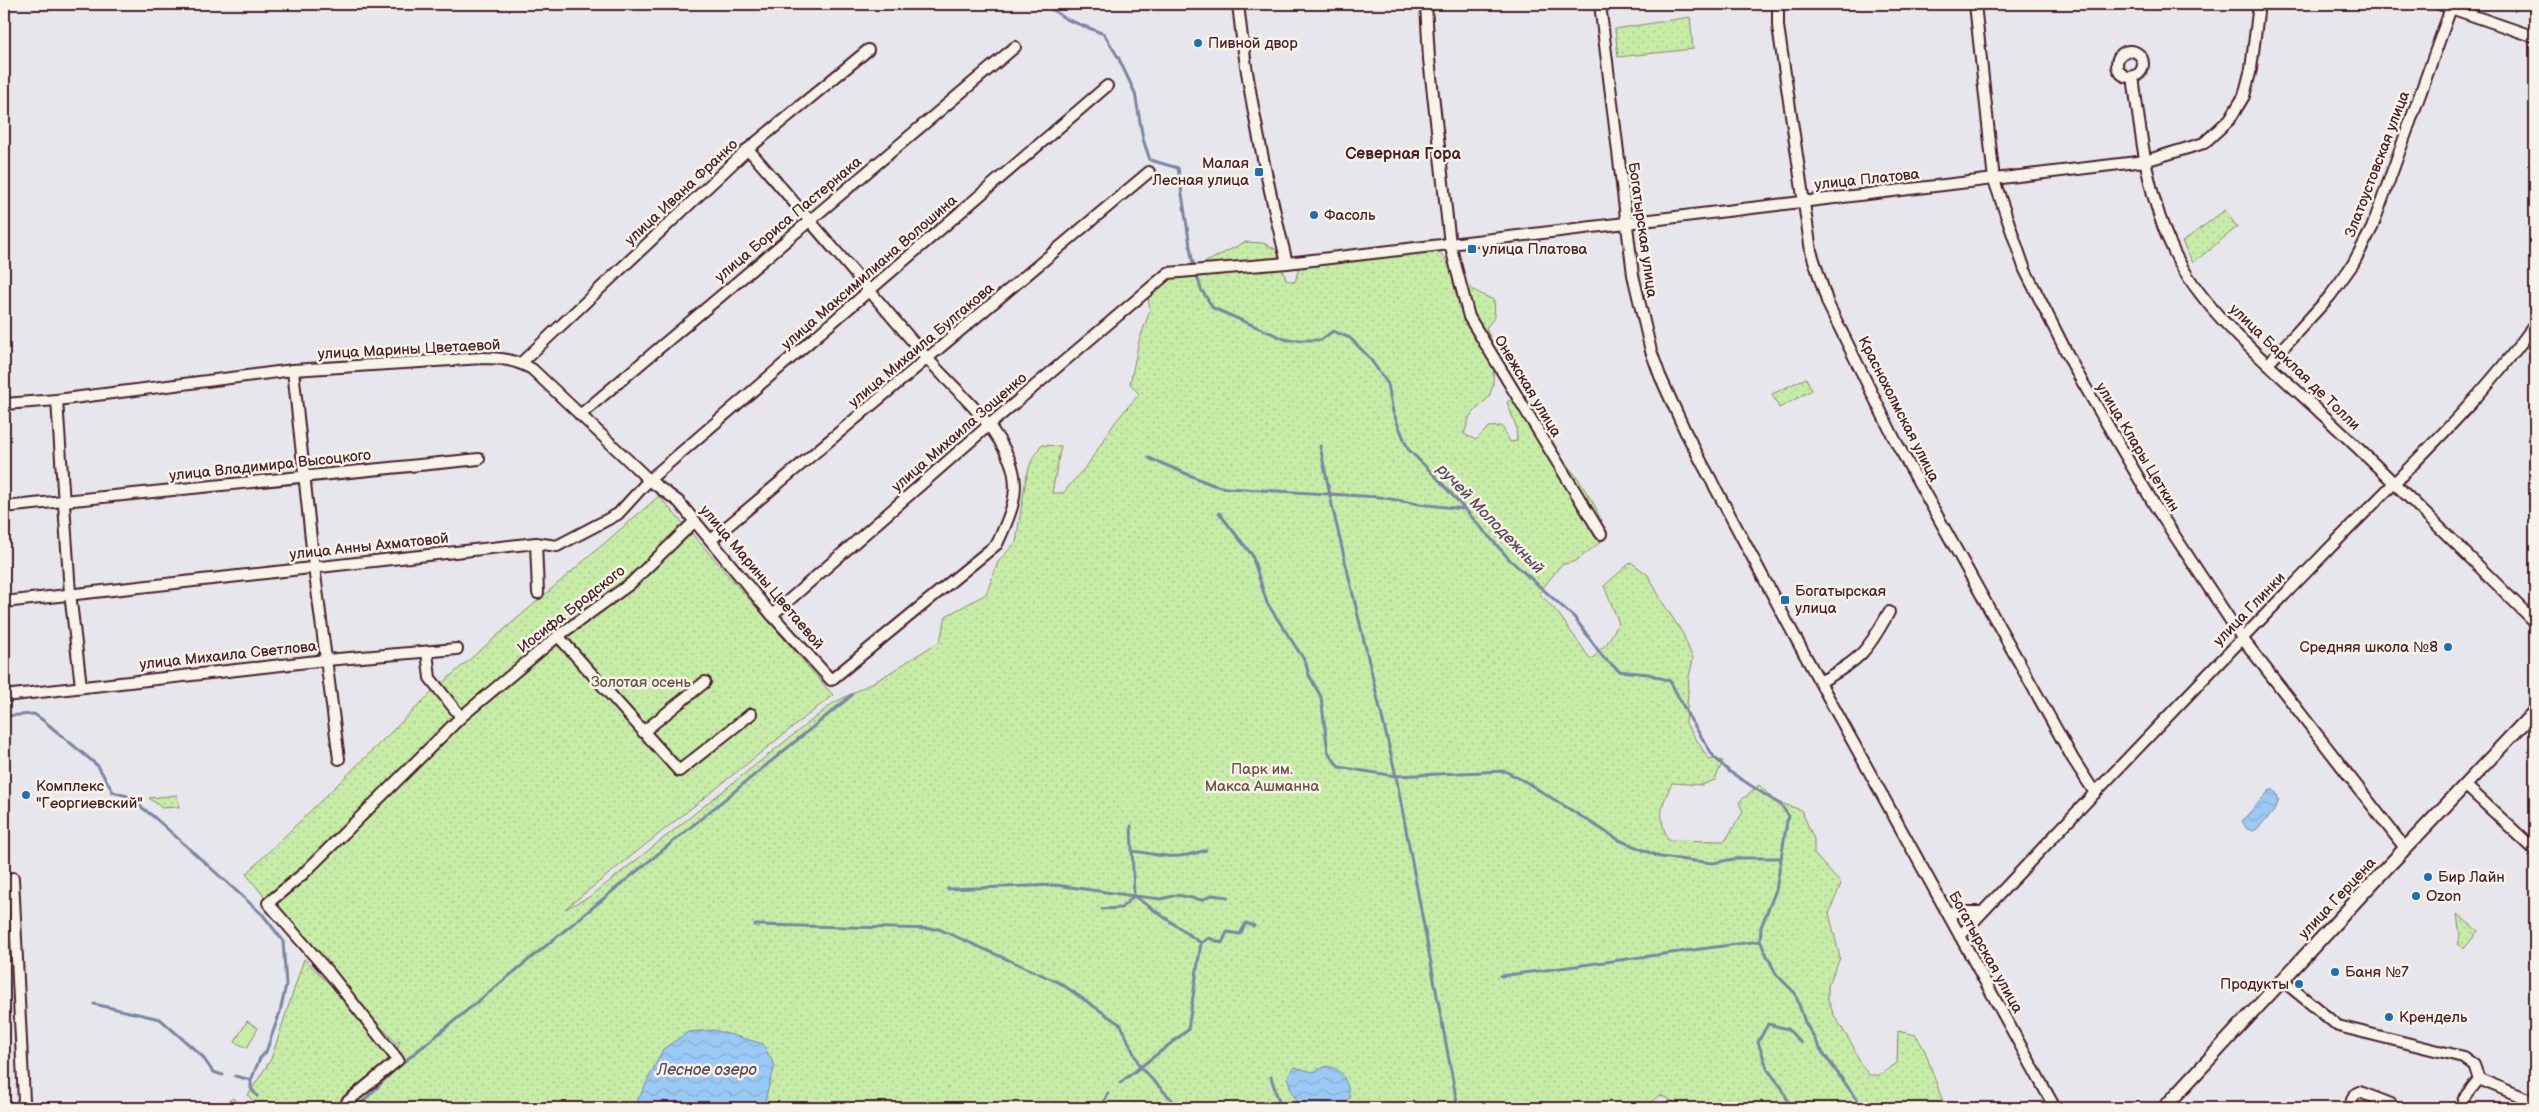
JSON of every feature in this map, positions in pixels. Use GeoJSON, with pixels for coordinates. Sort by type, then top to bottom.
{"type":"FeatureCollection","features":[{"type":"Feature","properties":{"kind":"main road","name":"улица Герцена"},"geometry":{"type":"LineString","coordinates":[[2164,1108],[2535,711]]}},
{"type":"Feature","properties":{"kind":"street"},"geometry":{"type":"LineString","coordinates":[[1238,4],[1243,59],[1287,263]]}},
{"type":"Feature","properties":{"kind":"street","name":"Онежская улица"},"geometry":{"type":"LineString","coordinates":[[1426,4],[1450,244],[1469,317],[1601,534]]}},
{"type":"Feature","properties":{"kind":"street","name":"Богатырская улица"},"geometry":{"type":"LineString","coordinates":[[1600,4],[1625,223],[1641,316],[1660,376],[1686,433],[1820,682],[2055,1108]]}},
{"type":"Feature","properties":{"kind":"street","name":"Краснохолмская улица"},"geometry":{"type":"LineString","coordinates":[[1778,4],[1778,26],[1811,251],[1828,304],[1896,440],[2073,759],[2095,793]]}},
{"type":"Feature","properties":{"kind":"street","name":"улица Клары Цеткин"},"geometry":{"type":"LineString","coordinates":[[1975,4],[1994,180],[2024,270],[2076,371],[2155,506],[2242,638],[2405,848]]}},
{"type":"Feature","properties":{"kind":"street","name":"улица Платова"},"geometry":{"type":"LineString","coordinates":[[1168,273],[1287,263],[2144,161],[2204,143],[2230,119],[2244,96],[2251,69],[2259,4]]}},
{"type":"Feature","properties":{"kind":"street"},"geometry":{"type":"LineString","coordinates":[[2439,4],[2535,37]]}},
{"type":"Feature","properties":{"kind":"street","name":"Златоустовская улица"},"geometry":{"type":"LineString","coordinates":[[2269,363],[2330,296],[2353,264],[2372,228],[2451,8]]}},
{"type":"Feature","properties":{"kind":"street","name":"улица Бориса Пастернака"},"geometry":{"type":"LineString","coordinates":[[580,415],[1015,46]]}},
{"type":"Feature","properties":{"kind":"street","name":"улица Ивана Франко"},"geometry":{"type":"LineString","coordinates":[[521,363],[748,149],[868,50]]}},
{"type":"Feature","properties":{"kind":"street","name":"улица Барклая де Толли"},"geometry":{"type":"LineString","coordinates":[[2133,76],[2144,161],[2158,214],[2175,254],[2220,318],[2394,482],[2535,622]]}},
{"type":"Feature","properties":{"kind":"street","name":"улица Максимилиана Волошина"},"geometry":{"type":"LineString","coordinates":[[648,480],[1107,86]]}},
{"type":"Feature","properties":{"kind":"street"},"geometry":{"type":"LineString","coordinates":[[748,149],[928,359],[989,425]]}},
{"type":"Feature","properties":{"kind":"street","name":"улица Михаила Булгакова"},"geometry":{"type":"LineString","coordinates":[[711,540],[1149,172]]}},
{"type":"Feature","properties":{"kind":"street","name":"улица Михаила Зощенко"},"geometry":{"type":"LineString","coordinates":[[772,615],[989,425],[1168,273]]}},
{"type":"Feature","properties":{"kind":"street","name":"улица Глинки"},"geometry":{"type":"LineString","coordinates":[[1960,936],[2242,638],[2467,407],[2520,346],[2535,324]]}},
{"type":"Feature","properties":{"kind":"street","name":"улица Марины Цветаевой"},"geometry":{"type":"LineString","coordinates":[[4,404],[57,400],[293,370],[483,358],[504,358],[521,363],[532,369],[648,480],[680,502],[772,615],[831,680],[997,544],[1009,519],[1016,492],[1010,461],[989,425]]}},
{"type":"Feature","properties":{"kind":"street"},"geometry":{"type":"LineString","coordinates":[[293,370],[314,567],[339,759]]}},
{"type":"Feature","properties":{"kind":"street"},"geometry":{"type":"LineString","coordinates":[[57,400],[70,593],[81,686]]}},
{"type":"Feature","properties":{"kind":"street","name":"улица Владимира Высоцкого"},"geometry":{"type":"LineString","coordinates":[[4,506],[479,459]]}},
{"type":"Feature","properties":{"kind":"street","name":"улица Анны Ахматовой"},"geometry":{"type":"LineString","coordinates":[[4,602],[70,593],[536,543],[557,546],[618,514],[648,480]]}},
{"type":"Feature","properties":{"kind":"street","name":"Иосифа Бродского"},"geometry":{"type":"LineString","coordinates":[[347,1102],[398,1060],[331,974],[268,903],[303,874],[461,717],[558,636],[630,584],[695,521]]}},
{"type":"Feature","properties":{"kind":"street"},"geometry":{"type":"LineString","coordinates":[[536,543],[538,594]]}},
{"type":"Feature","properties":{"kind":"street"},"geometry":{"type":"LineString","coordinates":[[1820,682],[1849,667],[1871,646],[1889,612]]}},
{"type":"Feature","properties":{"kind":"street"},"geometry":{"type":"LineString","coordinates":[[558,636],[680,771],[751,714]]}},
{"type":"Feature","properties":{"kind":"street","name":"улица Михаила Светлова"},"geometry":{"type":"LineString","coordinates":[[4,696],[326,660],[457,649]]}},
{"type":"Feature","properties":{"kind":"street"},"geometry":{"type":"LineString","coordinates":[[426,652],[430,678],[461,717]]}},
{"type":"Feature","properties":{"kind":"street"},"geometry":{"type":"LineString","coordinates":[[643,732],[705,682]]}},
{"type":"Feature","properties":{"kind":"street"},"geometry":{"type":"LineString","coordinates":[[2465,785],[2535,850]]}},
{"type":"Feature","properties":{"kind":"street"},"geometry":{"type":"LineString","coordinates":[[13,878],[24,1101],[20,1108]]}},
{"type":"Feature","properties":{"kind":"street"},"geometry":{"type":"LineString","coordinates":[[1947,912],[1981,912]]}},
{"type":"Feature","properties":{"kind":"street"},"geometry":{"type":"LineString","coordinates":[[2282,980],[2338,1026],[2463,1057],[2474,1065],[2479,1079],[2535,1102]]}},
{"type":"Feature","properties":{"kind":"street"},"geometry":{"type":"LineString","coordinates":[[2461,1108],[2464,1098],[2479,1079]]}},
{"type":"Feature","properties":{"kind":"street"},"geometry":{"type":"LineString","coordinates":[[2349,1108],[2354,1095],[2360,1092],[2391,1104],[2393,1108]]}},
{"type":"Feature","properties":{"kind":"green space"},"geometry":{"type":"Polygon","coordinates":[[[1690,17],[1693,49],[1618,57],[1615,29],[1690,17]]]}},
{"type":"Feature","properties":{"kind":"green space"},"geometry":{"type":"Polygon","coordinates":[[[2225,210],[2237,227],[2193,263],[2182,242],[2225,210]]]}},
{"type":"Feature","properties":{"kind":"green space","name":"Парк им. Макса Ашманна"},"geometry":{"type":"Polygon","coordinates":[[[1245,242],[1263,243],[1277,250],[1286,280],[1295,282],[1299,267],[1438,251],[1460,280],[1476,292],[1494,300],[1495,317],[1486,328],[1494,346],[1493,385],[1489,397],[1470,416],[1464,434],[1476,440],[1489,427],[1502,426],[1510,442],[1517,441],[1516,426],[1507,402],[1522,395],[1553,448],[1577,477],[1595,506],[1607,537],[1576,561],[1561,565],[1539,593],[1558,613],[1591,660],[1607,643],[1619,623],[1604,586],[1631,562],[1648,575],[1683,634],[1693,659],[1689,677],[1686,723],[1708,758],[1723,761],[1715,780],[1702,785],[1672,783],[1662,812],[1663,824],[1668,840],[1725,841],[1743,812],[1739,802],[1759,785],[1775,801],[1801,810],[1814,839],[1814,854],[1841,884],[1829,913],[1840,958],[1828,986],[1828,1000],[1834,1015],[1853,1046],[1860,1063],[1869,1075],[1879,1075],[1897,1063],[1898,1031],[1916,1035],[1925,1051],[1945,1108],[1676,1108],[1674,1102],[1660,1095],[1643,1108],[350,1108],[359,1092],[393,1063],[400,1040],[396,1043],[276,911],[246,874],[432,692],[659,496],[833,695],[565,909],[591,896],[832,704],[883,677],[940,641],[946,616],[986,594],[998,562],[1016,542],[1026,478],[1031,462],[1041,445],[1061,446],[1052,493],[1063,493],[1088,464],[1116,421],[1139,394],[1130,384],[1139,341],[1150,310],[1148,296],[1156,279],[1206,262],[1245,242]]]}},
{"type":"Feature","properties":{"kind":"green space"},"geometry":{"type":"Polygon","coordinates":[[[1806,378],[1812,390],[1779,408],[1772,394],[1806,378]]]}},
{"type":"Feature","properties":{"kind":"green space"},"geometry":{"type":"Polygon","coordinates":[[[177,795],[179,807],[162,808],[149,798],[177,795]]]}},
{"type":"Feature","properties":{"kind":"green space"},"geometry":{"type":"Polygon","coordinates":[[[2457,914],[2478,931],[2464,949],[2457,944],[2460,936],[2457,914]]]}},
{"type":"Feature","properties":{"kind":"green space"},"geometry":{"type":"Polygon","coordinates":[[[304,959],[353,1007],[392,1057],[346,1094],[343,1108],[258,1108],[248,1095],[271,1059],[304,959]]]}},
{"type":"Feature","properties":{"kind":"green space"},"geometry":{"type":"Polygon","coordinates":[[[247,1021],[258,1028],[247,1048],[235,1042],[247,1021]]]}},
{"type":"Feature","properties":{"kind":"green space"},"geometry":{"type":"Polygon","coordinates":[[[233,1098],[241,1108],[218,1108],[233,1098]]]}},
{"type":"Feature","properties":{"kind":"water"},"geometry":{"type":"Polygon","coordinates":[[[2270,790],[2274,790],[2277,795],[2277,806],[2257,829],[2253,831],[2247,829],[2242,821],[2270,790]]]}},
{"type":"Feature","properties":{"kind":"water","name":"Лесное озеро"},"geometry":{"type":"Polygon","coordinates":[[[714,1030],[763,1044],[775,1066],[764,1108],[634,1108],[663,1049],[688,1032],[714,1030]]]}},
{"type":"Feature","properties":{"kind":"water"},"geometry":{"type":"Polygon","coordinates":[[[1327,1066],[1341,1073],[1346,1082],[1350,1098],[1337,1108],[1301,1108],[1291,1091],[1288,1077],[1294,1067],[1313,1072],[1327,1066]]]}},
{"type":"Feature","properties":{"kind":"waterway","name":"ручей Молодежный"},"geometry":{"type":"LineString","coordinates":[[1044,4],[1066,19],[1104,34],[1118,57],[1135,93],[1143,139],[1150,160],[1178,168],[1192,259],[1201,289],[1213,308],[1287,340],[1321,340],[1333,331],[1350,338],[1368,356],[1388,384],[1393,412],[1408,449],[1438,479],[1510,560],[1574,617],[1603,657],[1619,671],[1648,674],[1670,681],[1689,717],[1714,757],[1730,772],[1781,805],[1788,815],[1776,890],[1761,927],[1760,941],[1776,974],[1795,993],[1805,1022],[1821,1050],[1863,1108]]}},
{"type":"Feature","properties":{"kind":"waterway"},"geometry":{"type":"LineString","coordinates":[[1320,446],[1333,510],[1396,776],[1458,1108]]}},
{"type":"Feature","properties":{"kind":"waterway"},"geometry":{"type":"LineString","coordinates":[[1149,458],[1213,485],[1226,488],[1379,497],[1464,509]]}},
{"type":"Feature","properties":{"kind":"waterway"},"geometry":{"type":"LineString","coordinates":[[1219,513],[1252,555],[1267,603],[1305,661],[1309,675],[1321,697],[1328,752],[1339,767],[1395,776],[1505,771],[1619,840],[1660,857],[1713,863],[1739,858],[1780,858]]}},
{"type":"Feature","properties":{"kind":"waterway"},"geometry":{"type":"LineString","coordinates":[[357,1108],[393,1071],[852,695]]}},
{"type":"Feature","properties":{"kind":"waterway"},"geometry":{"type":"LineString","coordinates":[[4,716],[34,714],[44,721],[98,766],[113,792],[127,796],[154,817],[263,915],[283,941],[286,985],[280,1012],[266,1052],[260,1058],[251,1080],[251,1088],[257,1096]]}},
{"type":"Feature","properties":{"kind":"waterway"},"geometry":{"type":"LineString","coordinates":[[1102,909],[1121,908],[1134,896],[1131,826]]}},
{"type":"Feature","properties":{"kind":"waterway"},"geometry":{"type":"LineString","coordinates":[[1132,851],[1177,856],[1206,850]]}},
{"type":"Feature","properties":{"kind":"waterway"},"geometry":{"type":"LineString","coordinates":[[947,889],[1056,885],[1134,896],[1201,943],[1188,1030],[1120,1083]]}},
{"type":"Feature","properties":{"kind":"waterway"},"geometry":{"type":"LineString","coordinates":[[1135,896],[1161,899],[1177,895],[1202,900],[1212,895],[1228,897]]}},
{"type":"Feature","properties":{"kind":"waterway"},"geometry":{"type":"LineString","coordinates":[[1201,943],[1209,938],[1222,943],[1227,932],[1240,934],[1246,923],[1254,926]]}},
{"type":"Feature","properties":{"kind":"waterway"},"geometry":{"type":"LineString","coordinates":[[755,925],[939,929],[1060,983],[1121,1025],[1140,1067],[1180,1108]]}},
{"type":"Feature","properties":{"kind":"waterway"},"geometry":{"type":"LineString","coordinates":[[1501,976],[1760,941]]}},
{"type":"Feature","properties":{"kind":"waterway"},"geometry":{"type":"LineString","coordinates":[[94,1004],[160,1019],[202,1056],[213,1072],[223,1075]]}},
{"type":"Feature","properties":{"kind":"waterway"},"geometry":{"type":"LineString","coordinates":[[1791,1108],[1782,1088],[1768,1070],[1758,1042],[1768,1024],[1788,1029],[1801,1043]]}},
{"type":"Feature","properties":{"kind":"waterway"},"geometry":{"type":"LineString","coordinates":[[235,1076],[251,1080]]}},
{"type":"Feature","properties":{"kind":"waterway"},"geometry":{"type":"LineString","coordinates":[[1271,1077],[1281,1108]]}},
{"type":"Feature","properties":{"kind":"waterway"},"geometry":{"type":"LineString","coordinates":[[1101,1108],[1108,1093]]}},
{"type":"Feature","properties":{"kind":"waterway"},"geometry":{"type":"LineString","coordinates":[[262,1104],[265,1108]]}},
{"type":"Feature","properties":{"kind":"place","name":"Пивной двор"},"geometry":{"type":"Point","coordinates":[1198,43]}},
{"type":"Feature","properties":{"kind":"place","name":"Малая Лесная улица"},"geometry":{"type":"Point","coordinates":[1259,172]}},
{"type":"Feature","properties":{"kind":"place","name":"Фасоль"},"geometry":{"type":"Point","coordinates":[1314,215]}},
{"type":"Feature","properties":{"kind":"place","name":"улица Платова"},"geometry":{"type":"Point","coordinates":[1472,249]}},
{"type":"Feature","properties":{"kind":"place","name":"Богатырская улица"},"geometry":{"type":"Point","coordinates":[1785,600]}},
{"type":"Feature","properties":{"kind":"place","name":"Средняя школа №8"},"geometry":{"type":"Point","coordinates":[2448,647]}},
{"type":"Feature","properties":{"kind":"place","name":"Комплекс \"Георгиевский\""},"geometry":{"type":"Point","coordinates":[26,795]}},
{"type":"Feature","properties":{"kind":"place","name":"Бир Лайн"},"geometry":{"type":"Point","coordinates":[2428,877]}},
{"type":"Feature","properties":{"kind":"place","name":"Ozon"},"geometry":{"type":"Point","coordinates":[2416,896]}},
{"type":"Feature","properties":{"kind":"place","name":"Баня №7"},"geometry":{"type":"Point","coordinates":[2335,972]}},
{"type":"Feature","properties":{"kind":"place","name":"Продукты"},"geometry":{"type":"Point","coordinates":[2299,984]}},
{"type":"Feature","properties":{"kind":"place","name":"Крендель"},"geometry":{"type":"Point","coordinates":[2389,1017]}},
{"type":"Feature","properties":{"kind":"district","name":"Северная Гора"},"geometry":{"type":"Point","coordinates":[1403,153]}},
{"type":"Feature","properties":{"kind":"park label","name":"Золотая осень"},"geometry":{"type":"Point","coordinates":[641,682]}}]}
